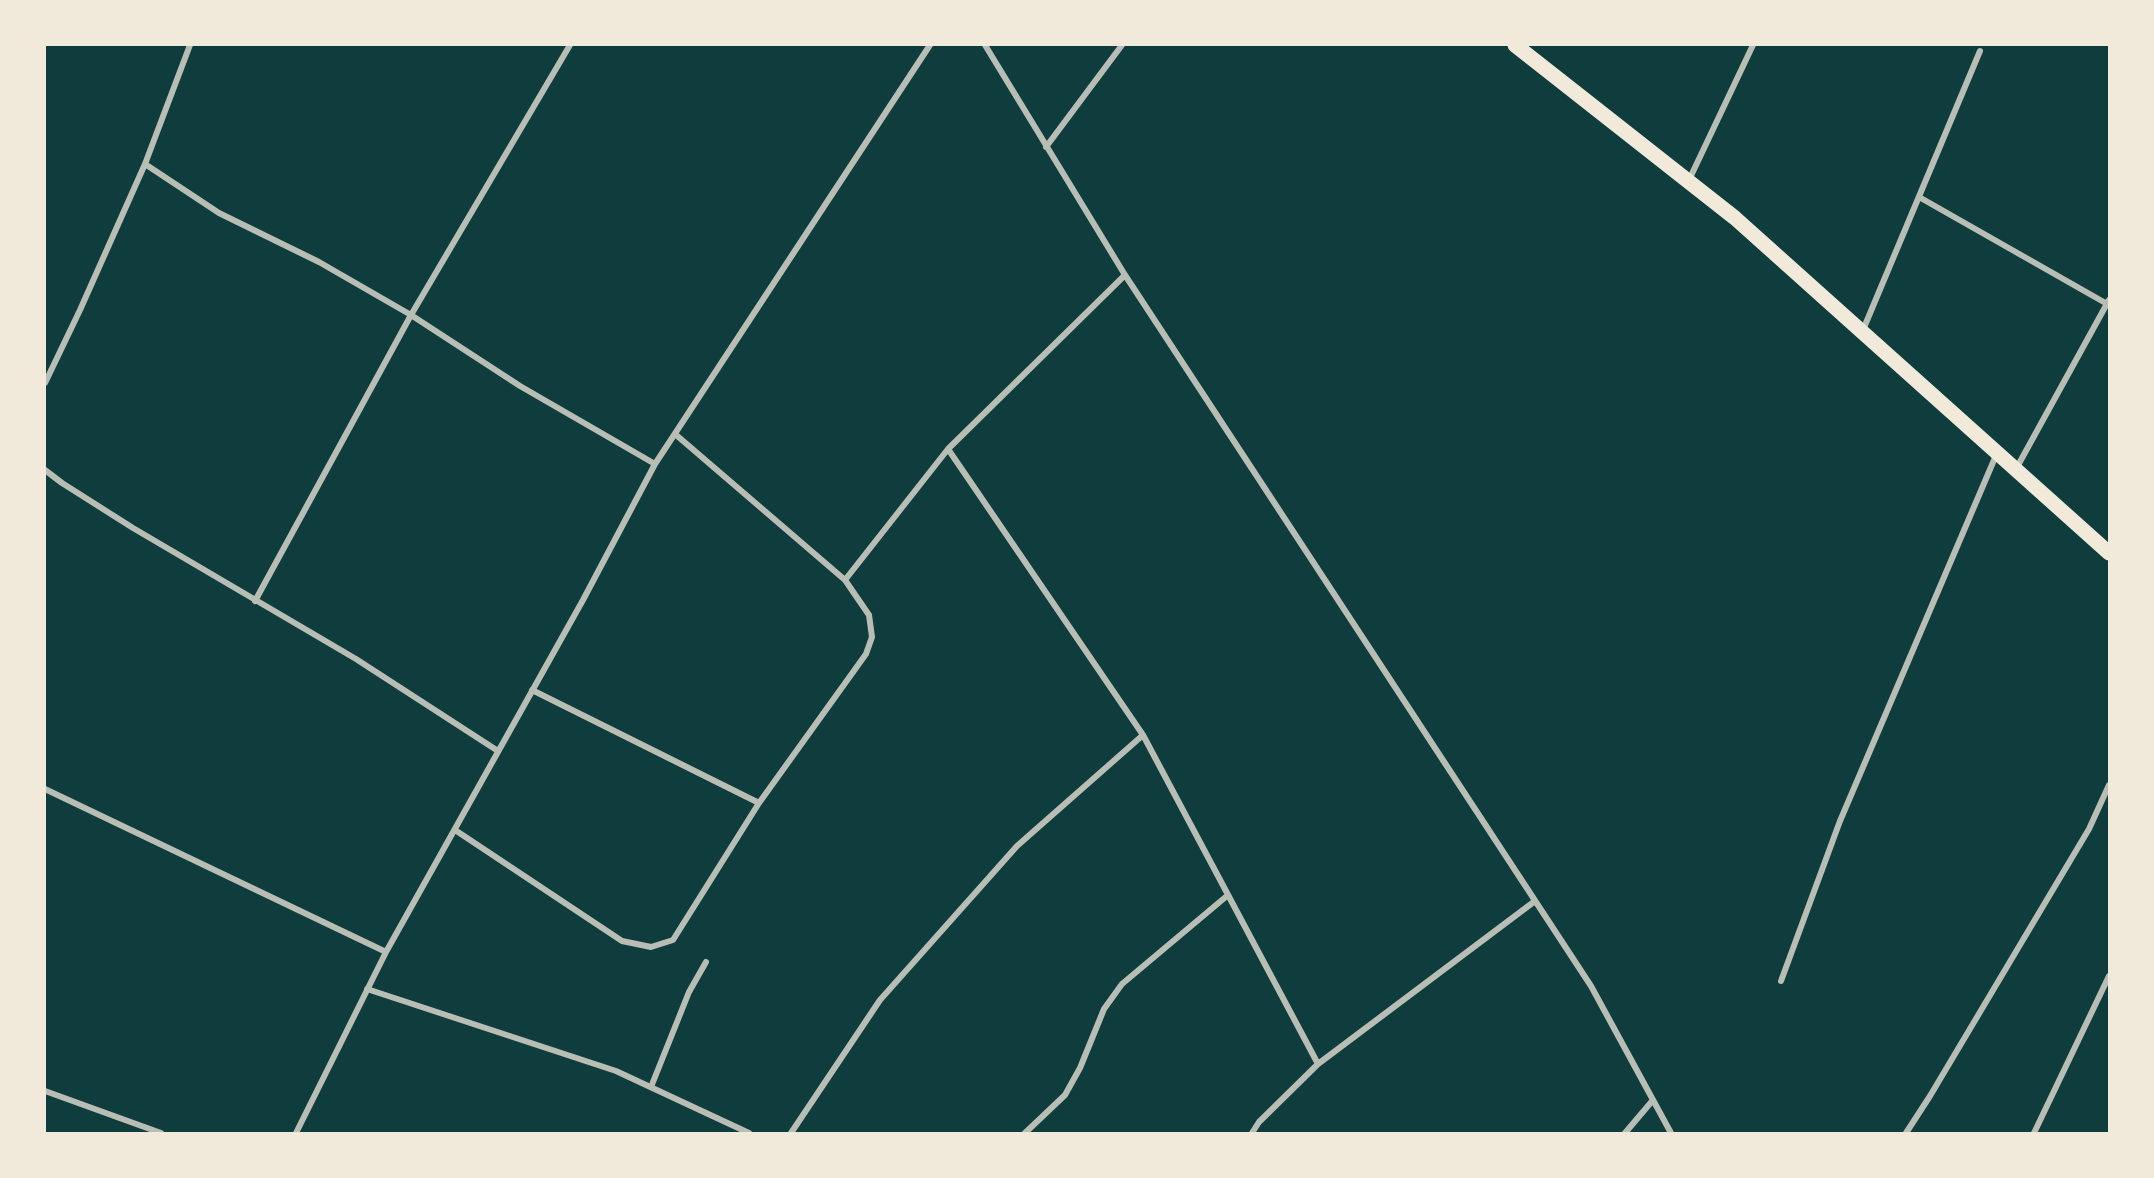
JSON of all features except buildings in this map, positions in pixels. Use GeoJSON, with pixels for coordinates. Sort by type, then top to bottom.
{"type":"FeatureCollection","features":[{"type":"Feature","properties":{"kind":"main road"},"geometry":{"type":"LineString","coordinates":[[1515,45],[1735,218],[2109,553]]}},
{"type":"Feature","properties":{"kind":"street"},"geometry":{"type":"LineString","coordinates":[[45,383],[145,164],[190,45]]}},
{"type":"Feature","properties":{"kind":"street"},"geometry":{"type":"LineString","coordinates":[[255,601],[411,315],[570,45]]}},
{"type":"Feature","properties":{"kind":"street"},"geometry":{"type":"LineString","coordinates":[[296,1133],[386,952],[583,600],[655,464],[930,45]]}},
{"type":"Feature","properties":{"kind":"street"},"geometry":{"type":"LineString","coordinates":[[985,45],[1125,275],[1591,986],[1671,1133]]}},
{"type":"Feature","properties":{"kind":"street"},"geometry":{"type":"LineString","coordinates":[[1046,147],[1122,45]]}},
{"type":"Feature","properties":{"kind":"street"},"geometry":{"type":"LineString","coordinates":[[1689,182],[1753,45]]}},
{"type":"Feature","properties":{"kind":"street"},"geometry":{"type":"LineString","coordinates":[[1863,332],[1980,51]]}},
{"type":"Feature","properties":{"kind":"street"},"geometry":{"type":"LineString","coordinates":[[145,164],[219,213],[319,262],[411,315],[520,386],[655,464]]}},
{"type":"Feature","properties":{"kind":"street"},"geometry":{"type":"LineString","coordinates":[[1919,196],[2108,303],[2016,469]]}},
{"type":"Feature","properties":{"kind":"street"},"geometry":{"type":"LineString","coordinates":[[845,580],[948,449],[1125,275]]}},
{"type":"Feature","properties":{"kind":"street"},"geometry":{"type":"LineString","coordinates":[[455,830],[622,941],[651,947],[673,940],[759,803],[867,654],[872,637],[869,615],[845,580],[675,434]]}},
{"type":"Feature","properties":{"kind":"street"},"geometry":{"type":"LineString","coordinates":[[948,449],[1143,735],[1318,1064]]}},
{"type":"Feature","properties":{"kind":"street"},"geometry":{"type":"LineString","coordinates":[[1781,981],[1840,821],[1997,453]]}},
{"type":"Feature","properties":{"kind":"street"},"geometry":{"type":"LineString","coordinates":[[45,470],[70,489],[356,659],[498,751]]}},
{"type":"Feature","properties":{"kind":"street"},"geometry":{"type":"LineString","coordinates":[[532,690],[759,803]]}},
{"type":"Feature","properties":{"kind":"street"},"geometry":{"type":"LineString","coordinates":[[791,1133],[880,1000],[1017,846],[1143,735]]}},
{"type":"Feature","properties":{"kind":"street"},"geometry":{"type":"LineString","coordinates":[[1906,1133],[2088,829],[2109,785]]}},
{"type":"Feature","properties":{"kind":"street"},"geometry":{"type":"LineString","coordinates":[[45,789],[386,952]]}},
{"type":"Feature","properties":{"kind":"street"},"geometry":{"type":"LineString","coordinates":[[1025,1133],[1065,1095],[1080,1068],[1104,1009],[1122,984],[1228,895]]}},
{"type":"Feature","properties":{"kind":"street"},"geometry":{"type":"LineString","coordinates":[[1252,1133],[1259,1122],[1318,1064],[1535,901]]}},
{"type":"Feature","properties":{"kind":"street"},"geometry":{"type":"LineString","coordinates":[[651,1087],[688,992],[706,962]]}},
{"type":"Feature","properties":{"kind":"street"},"geometry":{"type":"LineString","coordinates":[[2034,1133],[2109,976]]}},
{"type":"Feature","properties":{"kind":"street"},"geometry":{"type":"LineString","coordinates":[[367,989],[616,1071],[749,1133]]}},
{"type":"Feature","properties":{"kind":"street"},"geometry":{"type":"LineString","coordinates":[[46,1093],[161,1133]]}},
{"type":"Feature","properties":{"kind":"street"},"geometry":{"type":"LineString","coordinates":[[1625,1133],[1653,1100]]}}]}
